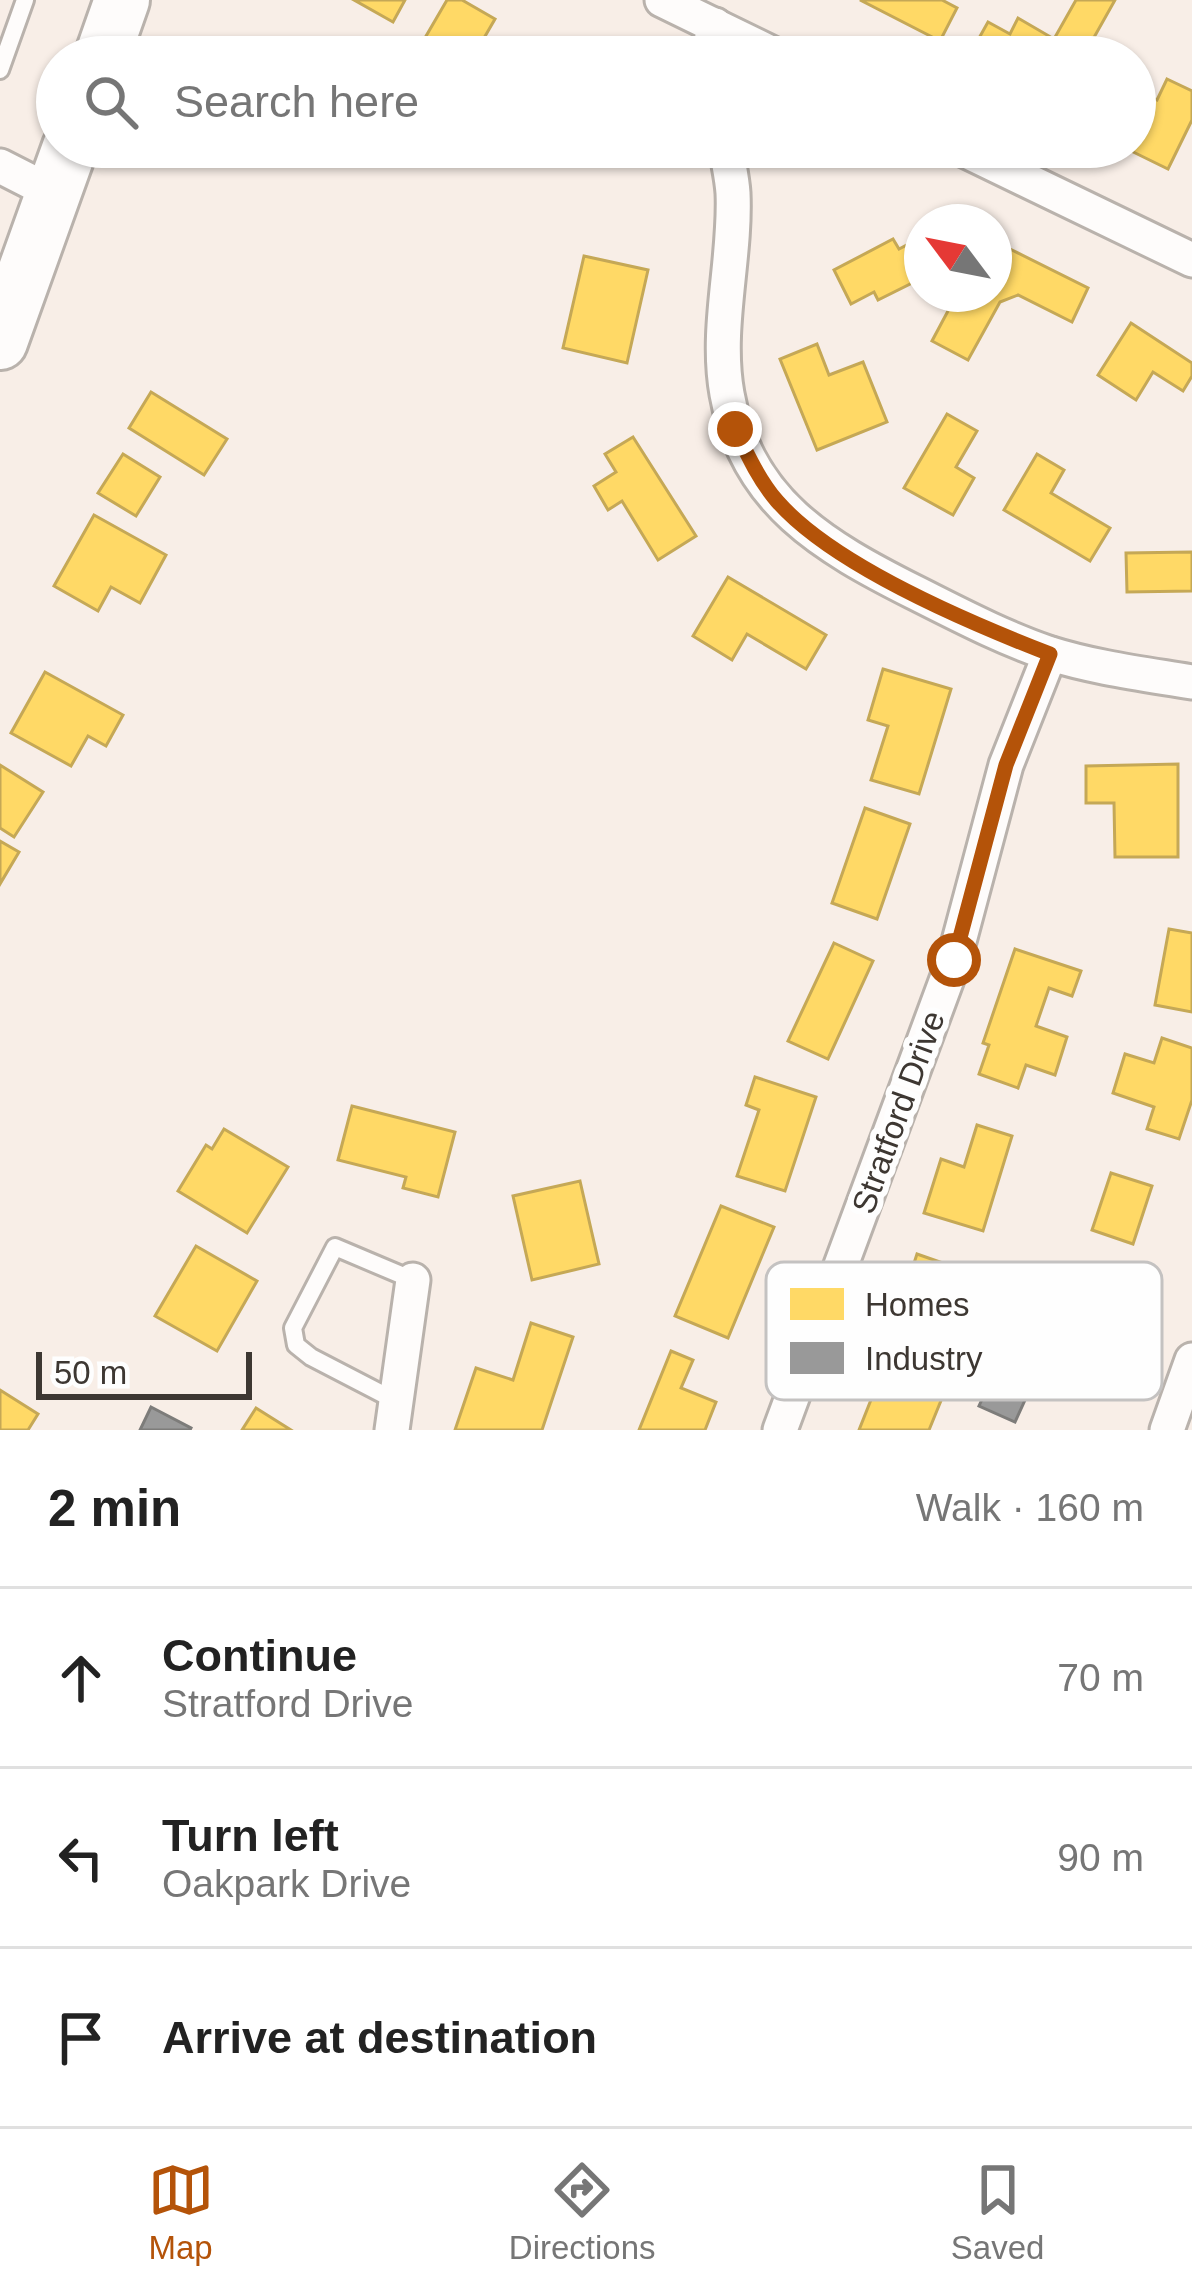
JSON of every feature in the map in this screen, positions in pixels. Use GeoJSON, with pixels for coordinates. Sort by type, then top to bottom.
{"type":"FeatureCollection","features":[{"type":"Feature","properties":{"kind":"main road"},"geometry":{"type":"LineString","coordinates":[[109,36],[122,0]]}},
{"type":"Feature","properties":{"kind":"main road"},"geometry":{"type":"LineString","coordinates":[[0,342],[61,170]]}},
{"type":"Feature","properties":{"kind":"street"},"geometry":{"type":"LineString","coordinates":[[662,0],[705,36]]}},
{"type":"Feature","properties":{"kind":"street"},"geometry":{"type":"LineString","coordinates":[[0,166],[61,170]]}},
{"type":"Feature","properties":{"kind":"street"},"geometry":{"type":"LineString","coordinates":[[729,168],[733,193],[726,392],[735,429],[775,499],[806,530],[843,556],[994,633],[1106,669],[1192,682]]}},
{"type":"Feature","properties":{"kind":"street"},"geometry":{"type":"LineString","coordinates":[[1001,168],[1192,260]]}},
{"type":"Feature","properties":{"kind":"street","name":"Stratford Drive"},"geometry":{"type":"LineString","coordinates":[[842,1262],[954,960],[1006,765],[1050,654]]}},
{"type":"Feature","properties":{"kind":"street"},"geometry":{"type":"LineString","coordinates":[[393,1415],[413,1280]]}},
{"type":"Feature","properties":{"kind":"street"},"geometry":{"type":"LineString","coordinates":[[1168,1430],[1192,1360]]}},
{"type":"Feature","properties":{"kind":"street","name":"Stratford Drive"},"geometry":{"type":"LineString","coordinates":[[780,1430],[791,1400]]}},
{"type":"Feature","properties":{"kind":"lane"},"geometry":{"type":"LineString","coordinates":[[0,70],[25,0]]}},
{"type":"Feature","properties":{"kind":"lane"},"geometry":{"type":"LineString","coordinates":[[393,1415],[296,1345],[293,1328],[335,1247],[413,1280]]}},
{"type":"Feature","properties":{"kind":"building: Homes"},"geometry":{"type":"Polygon","coordinates":[[[354,0],[405,0],[393,22],[354,0]]]}},
{"type":"Feature","properties":{"kind":"building: Homes"},"geometry":{"type":"Polygon","coordinates":[[[447,0],[462,0],[495,19],[485,36],[426,36],[447,0]]]}},
{"type":"Feature","properties":{"kind":"building: Homes"},"geometry":{"type":"Polygon","coordinates":[[[860,0],[942,0],[957,8],[943,36],[930,36],[860,0]]]}},
{"type":"Feature","properties":{"kind":"building: Homes"},"geometry":{"type":"Polygon","coordinates":[[[1076,0],[1115,0],[1095,36],[1056,36],[1076,0]]]}},
{"type":"Feature","properties":{"kind":"building: Homes"},"geometry":{"type":"Polygon","coordinates":[[[1018,18],[1049,36],[980,36],[988,22],[1010,34],[1018,18]]]}},
{"type":"Feature","properties":{"kind":"building: Homes"},"geometry":{"type":"Polygon","coordinates":[[[1167,79],[1192,91],[1192,120],[1168,169],[1156,163],[1157,100],[1167,79]]]}},
{"type":"Feature","properties":{"kind":"building: Homes"},"geometry":{"type":"Polygon","coordinates":[[[893,239],[899,249],[904,246],[904,287],[878,300],[874,292],[851,304],[834,270],[893,239]]]}},
{"type":"Feature","properties":{"kind":"building: Homes"},"geometry":{"type":"Polygon","coordinates":[[[1012,250],[1088,288],[1072,322],[1018,295],[1012,297],[1012,250]]]}},
{"type":"Feature","properties":{"kind":"building: Homes"},"geometry":{"type":"Polygon","coordinates":[[[584,256],[648,270],[627,363],[563,348],[584,256]]]}},
{"type":"Feature","properties":{"kind":"building: Homes"},"geometry":{"type":"Polygon","coordinates":[[[947,312],[994,312],[968,360],[932,341],[947,312]]]}},
{"type":"Feature","properties":{"kind":"building: Homes"},"geometry":{"type":"Polygon","coordinates":[[[1131,323],[1192,363],[1192,376],[1183,391],[1153,372],[1136,400],[1098,375],[1131,323]]]}},
{"type":"Feature","properties":{"kind":"building: Homes"},"geometry":{"type":"Polygon","coordinates":[[[817,344],[829,375],[863,362],[887,422],[817,450],[780,359],[817,344]]]}},
{"type":"Feature","properties":{"kind":"building: Homes"},"geometry":{"type":"Polygon","coordinates":[[[151,392],[227,439],[204,475],[129,428],[151,392]]]}},
{"type":"Feature","properties":{"kind":"building: Homes"},"geometry":{"type":"Polygon","coordinates":[[[947,414],[977,431],[956,467],[974,478],[953,515],[904,488],[947,414]]]}},
{"type":"Feature","properties":{"kind":"building: Homes"},"geometry":{"type":"Polygon","coordinates":[[[633,437],[696,536],[658,560],[622,501],[608,510],[594,486],[616,472],[605,454],[633,437]]]}},
{"type":"Feature","properties":{"kind":"building: Homes"},"geometry":{"type":"Polygon","coordinates":[[[123,454],[160,477],[136,516],[98,493],[123,454]]]}},
{"type":"Feature","properties":{"kind":"building: Homes"},"geometry":{"type":"Polygon","coordinates":[[[1037,454],[1064,470],[1051,493],[1110,528],[1090,561],[1004,510],[1037,454]]]}},
{"type":"Feature","properties":{"kind":"building: Homes"},"geometry":{"type":"Polygon","coordinates":[[[94,515],[166,555],[140,603],[111,587],[98,611],[54,586],[94,515]]]}},
{"type":"Feature","properties":{"kind":"building: Homes"},"geometry":{"type":"Polygon","coordinates":[[[1192,552],[1192,591],[1127,592],[1126,553],[1192,552]]]}},
{"type":"Feature","properties":{"kind":"building: Homes"},"geometry":{"type":"Polygon","coordinates":[[[728,577],[826,635],[806,669],[747,634],[732,660],[693,636],[728,577]]]}},
{"type":"Feature","properties":{"kind":"building: Homes"},"geometry":{"type":"Polygon","coordinates":[[[883,669],[951,689],[919,794],[871,780],[888,726],[868,720],[883,669]]]}},
{"type":"Feature","properties":{"kind":"building: Homes"},"geometry":{"type":"Polygon","coordinates":[[[45,672],[123,715],[106,746],[88,736],[71,766],[11,733],[45,672]]]}},
{"type":"Feature","properties":{"kind":"building: Homes"},"geometry":{"type":"Polygon","coordinates":[[[1178,764],[1178,857],[1115,857],[1114,803],[1086,803],[1086,766],[1178,764]]]}},
{"type":"Feature","properties":{"kind":"building: Homes"},"geometry":{"type":"Polygon","coordinates":[[[0,765],[43,792],[14,837],[0,828],[0,765]]]}},
{"type":"Feature","properties":{"kind":"building: Homes"},"geometry":{"type":"Polygon","coordinates":[[[865,808],[910,824],[877,919],[832,903],[865,808]]]}},
{"type":"Feature","properties":{"kind":"building: Homes"},"geometry":{"type":"Polygon","coordinates":[[[0,841],[19,852],[0,884],[0,841]]]}},
{"type":"Feature","properties":{"kind":"building: Homes"},"geometry":{"type":"Polygon","coordinates":[[[1169,929],[1192,933],[1192,1012],[1155,1005],[1169,929]]]}},
{"type":"Feature","properties":{"kind":"building: Homes"},"geometry":{"type":"Polygon","coordinates":[[[834,943],[873,961],[828,1059],[788,1041],[834,943]]]}},
{"type":"Feature","properties":{"kind":"building: Homes"},"geometry":{"type":"Polygon","coordinates":[[[1015,949],[1081,971],[1072,996],[1049,988],[1036,1026],[1067,1037],[1055,1075],[1026,1065],[1018,1088],[979,1074],[989,1045],[983,1043],[1015,949]]]}},
{"type":"Feature","properties":{"kind":"building: Homes"},"geometry":{"type":"Polygon","coordinates":[[[1162,1038],[1192,1048],[1192,1100],[1179,1139],[1147,1129],[1154,1107],[1113,1093],[1125,1054],[1154,1063],[1162,1038]]]}},
{"type":"Feature","properties":{"kind":"building: Homes"},"geometry":{"type":"Polygon","coordinates":[[[755,1077],[816,1097],[785,1191],[737,1176],[759,1110],[746,1105],[755,1077]]]}},
{"type":"Feature","properties":{"kind":"building: Homes"},"geometry":{"type":"Polygon","coordinates":[[[352,1106],[455,1132],[438,1197],[403,1188],[406,1177],[338,1160],[352,1106]]]}},
{"type":"Feature","properties":{"kind":"building: Homes"},"geometry":{"type":"Polygon","coordinates":[[[977,1125],[1012,1136],[983,1231],[924,1213],[941,1159],[964,1167],[977,1125]]]}},
{"type":"Feature","properties":{"kind":"building: Homes"},"geometry":{"type":"Polygon","coordinates":[[[224,1129],[288,1167],[247,1233],[178,1191],[206,1145],[212,1149],[224,1129]]]}},
{"type":"Feature","properties":{"kind":"building: Homes"},"geometry":{"type":"Polygon","coordinates":[[[1111,1173],[1152,1186],[1133,1244],[1092,1230],[1111,1173]]]}},
{"type":"Feature","properties":{"kind":"building: Homes"},"geometry":{"type":"Polygon","coordinates":[[[580,1181],[599,1264],[532,1280],[513,1196],[580,1181]]]}},
{"type":"Feature","properties":{"kind":"building: Homes"},"geometry":{"type":"Polygon","coordinates":[[[721,1206],[774,1227],[728,1338],[675,1316],[721,1206]]]}},
{"type":"Feature","properties":{"kind":"building: Homes"},"geometry":{"type":"Polygon","coordinates":[[[196,1246],[257,1281],[217,1351],[155,1316],[196,1246]]]}},
{"type":"Feature","properties":{"kind":"building: Homes"},"geometry":{"type":"Polygon","coordinates":[[[917,1254],[940,1262],[914,1262],[917,1254]]]}},
{"type":"Feature","properties":{"kind":"building: Homes"},"geometry":{"type":"Polygon","coordinates":[[[531,1323],[573,1337],[542,1430],[455,1430],[476,1368],[513,1380],[531,1323]]]}},
{"type":"Feature","properties":{"kind":"building: Homes"},"geometry":{"type":"Polygon","coordinates":[[[671,1351],[693,1360],[681,1388],[716,1402],[705,1430],[639,1430],[671,1351]]]}},
{"type":"Feature","properties":{"kind":"building: Homes"},"geometry":{"type":"Polygon","coordinates":[[[0,1390],[38,1414],[28,1430],[0,1430],[0,1390]]]}},
{"type":"Feature","properties":{"kind":"building: Homes"},"geometry":{"type":"Polygon","coordinates":[[[871,1400],[941,1400],[929,1430],[859,1430],[871,1400]]]}},
{"type":"Feature","properties":{"kind":"building: Homes"},"geometry":{"type":"Polygon","coordinates":[[[256,1408],[291,1430],[242,1430],[256,1408]]]}},
{"type":"Feature","properties":{"kind":"building: Industry"},"geometry":{"type":"Polygon","coordinates":[[[982,1400],[1025,1400],[1015,1422],[979,1406],[982,1400]]]}},
{"type":"Feature","properties":{"kind":"building: Industry"},"geometry":{"type":"Polygon","coordinates":[[[151,1407],[191,1428],[190,1430],[140,1430],[151,1407]]]}},
{"type":"Feature","properties":{"kind":"route"},"geometry":{"type":"LineString","coordinates":[[735,429],[775,499],[806,530],[843,556],[994,633],[1050,654],[1006,765],[954,960]]}}]}
